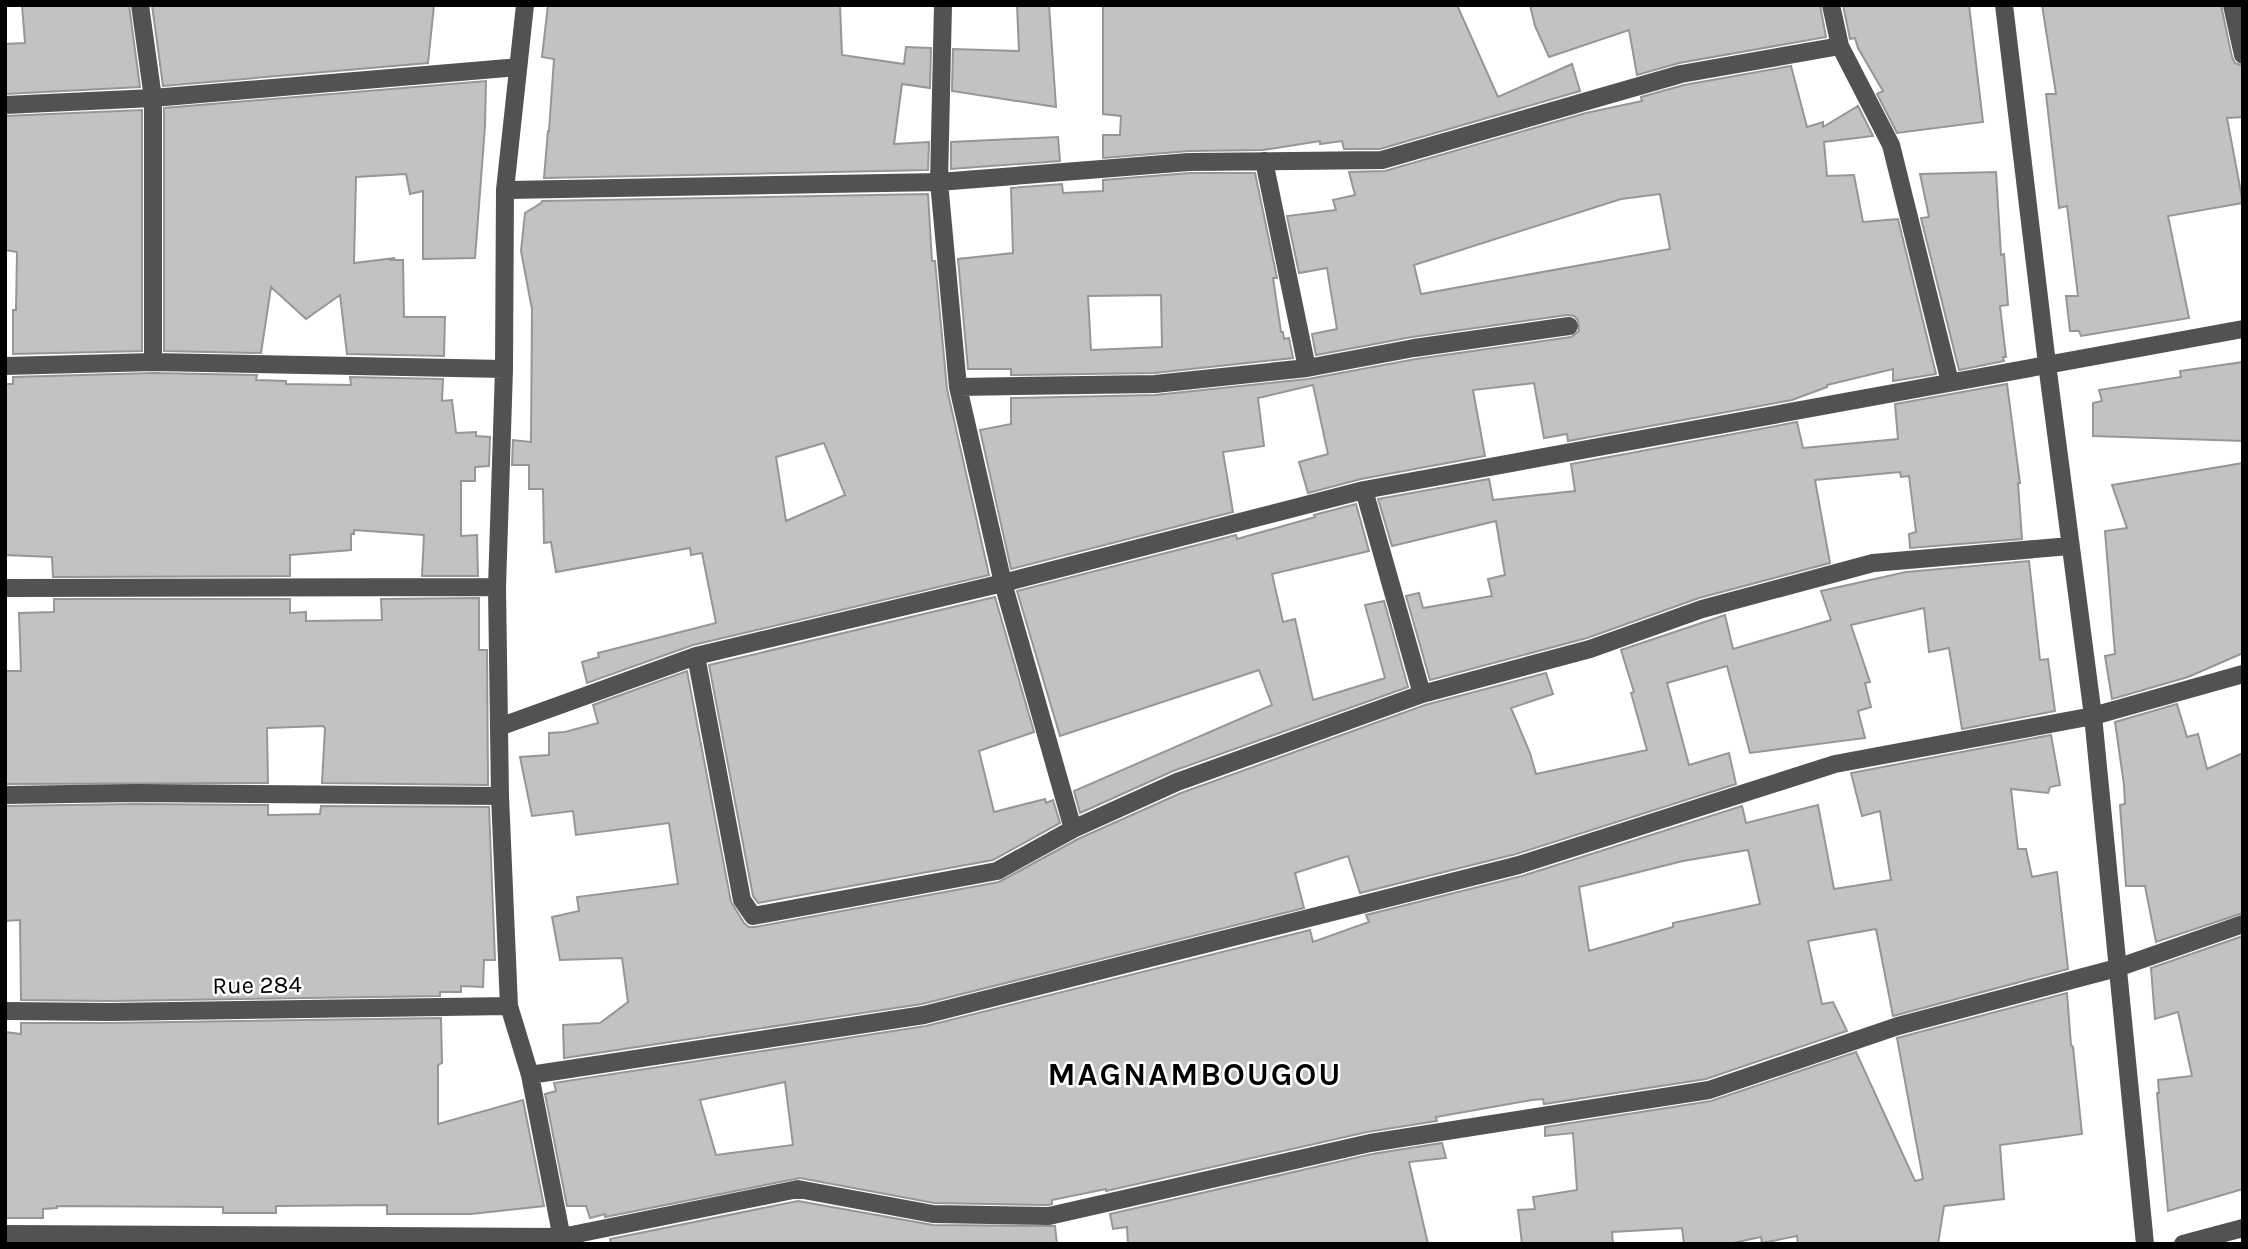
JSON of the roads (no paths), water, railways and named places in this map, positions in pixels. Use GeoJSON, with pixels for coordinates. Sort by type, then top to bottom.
{"type":"FeatureCollection","features":[{"type":"Feature","properties":{"kind":"street"},"geometry":{"type":"LineString","coordinates":[[140,5],[153,98],[153,362]]}},
{"type":"Feature","properties":{"kind":"street"},"geometry":{"type":"LineString","coordinates":[[525,5],[505,190],[504,369],[497,587],[500,796],[509,1006],[530,1075],[563,1240]]}},
{"type":"Feature","properties":{"kind":"street"},"geometry":{"type":"LineString","coordinates":[[943,5],[939,182],[958,387],[1003,583],[1073,829]]}},
{"type":"Feature","properties":{"kind":"street"},"geometry":{"type":"LineString","coordinates":[[1831,5],[1840,46],[1891,145],[1950,382]]}},
{"type":"Feature","properties":{"kind":"street"},"geometry":{"type":"LineString","coordinates":[[2004,5],[2093,716],[2145,1244]]}},
{"type":"Feature","properties":{"kind":"street"},"geometry":{"type":"LineString","coordinates":[[2232,5],[2243,55]]}},
{"type":"Feature","properties":{"kind":"street"},"geometry":{"type":"LineString","coordinates":[[505,190],[939,182],[1189,162],[1382,160],[1681,74],[1840,46]]}},
{"type":"Feature","properties":{"kind":"street"},"geometry":{"type":"LineString","coordinates":[[5,105],[153,98],[519,67]]}},
{"type":"Feature","properties":{"kind":"street"},"geometry":{"type":"LineString","coordinates":[[1265,161],[1307,368]]}},
{"type":"Feature","properties":{"kind":"street"},"geometry":{"type":"LineString","coordinates":[[958,387],[1155,384],[1307,368],[1413,348],[1569,327]]}},
{"type":"Feature","properties":{"kind":"street"},"geometry":{"type":"LineString","coordinates":[[499,727],[696,656],[1003,583],[1364,490],[2243,329]]}},
{"type":"Feature","properties":{"kind":"street"},"geometry":{"type":"LineString","coordinates":[[5,366],[153,362],[504,369]]}},
{"type":"Feature","properties":{"kind":"street"},"geometry":{"type":"LineString","coordinates":[[1364,490],[1422,694]]}},
{"type":"Feature","properties":{"kind":"street"},"geometry":{"type":"LineString","coordinates":[[696,656],[742,900],[753,916],[997,871],[1073,829],[1177,782],[1422,694],[1590,649],[1702,609],[1873,563],[2070,546]]}},
{"type":"Feature","properties":{"kind":"street"},"geometry":{"type":"LineString","coordinates":[[5,587],[497,587]]}},
{"type":"Feature","properties":{"kind":"street"},"geometry":{"type":"LineString","coordinates":[[530,1075],[924,1015],[1519,865],[1835,764],[2093,716],[2243,674]]}},
{"type":"Feature","properties":{"kind":"street"},"geometry":{"type":"LineString","coordinates":[[5,795],[136,793],[500,796]]}},
{"type":"Feature","properties":{"kind":"street"},"geometry":{"type":"LineString","coordinates":[[5,1234],[563,1240],[799,1189],[933,1214],[1049,1216],[1370,1143],[1709,1090],[1898,1026],[2117,968],[2243,924]]}},
{"type":"Feature","properties":{"kind":"street","name":"Rue 284"},"geometry":{"type":"LineString","coordinates":[[5,1011],[509,1006]]}},
{"type":"Feature","properties":{"kind":"street"},"geometry":{"type":"LineString","coordinates":[[2183,1244],[2243,1228]]}},
{"type":"Feature","properties":{"kind":"district","name":"MAGNAMBOUGOU"},"geometry":{"type":"Point","coordinates":[1195,1074]}}]}
